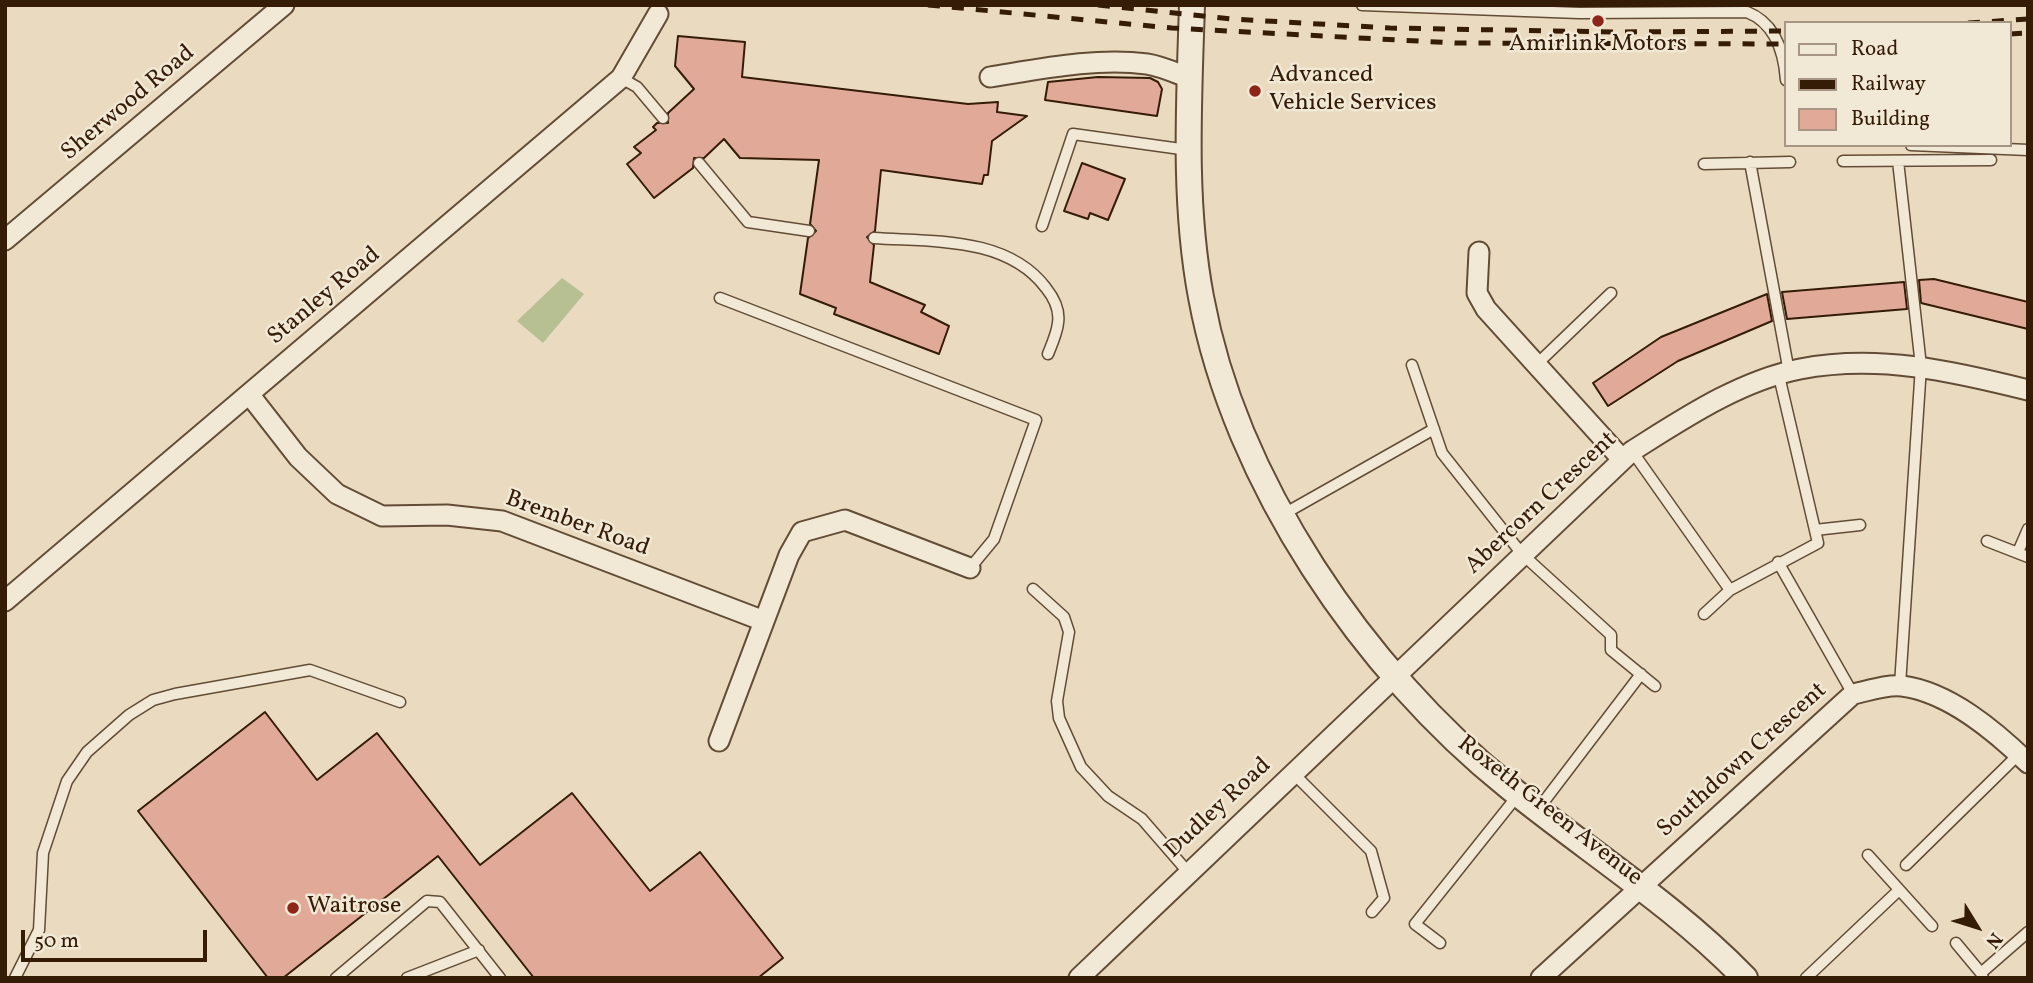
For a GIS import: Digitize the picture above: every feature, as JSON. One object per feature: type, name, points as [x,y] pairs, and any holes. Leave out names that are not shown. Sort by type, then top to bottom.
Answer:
[{"type":"street","name":"Roxeth Green Avenue","points":[[1192,5],[1189,78],[1190,202],[1201,297],[1227,391],[1282,515],[1319,579],[1422,710],[1529,802],[1642,885],[1713,944],[1745,978]]},
{"type":"street","name":"Sherwood Road","points":[[5,240],[277,7]]},
{"type":"street","name":"Stanley Road","points":[[5,601],[621,78],[658,14]]},
{"type":"street","points":[[990,77],[1042,69],[1149,64],[1189,78]]},
{"type":"street","points":[[1479,252],[1477,293],[1481,301],[1626,454]]},
{"type":"street","name":"Abercorn Crescent","points":[[1395,677],[1626,454],[1740,389],[1784,374],[1867,362],[1942,368],[2028,390]]},
{"type":"street","name":"Brember Road","points":[[248,394],[298,457],[337,494],[382,516],[447,515],[502,521],[764,621]]},
{"type":"street","points":[[719,741],[789,555],[802,532],[845,520],[970,568]]},
{"type":"street","name":"Dudley Road","points":[[1079,978],[1395,677]]},
{"type":"street","name":"Southdown Crescent","points":[[1541,978],[1853,694],[1900,685],[1932,694],[1961,709],[2023,759]]},
{"type":"lane","points":[[1362,5],[1579,13],[1747,12],[1768,24],[1784,55]]},
{"type":"lane","points":[[621,78],[637,87],[663,118]]},
{"type":"lane","points":[[1042,226],[1073,134],[1189,150]]},
{"type":"lane","points":[[1958,147],[2028,150]]},
{"type":"lane","points":[[1843,162],[1991,160]]},
{"type":"lane","points":[[1898,161],[1921,366],[1900,685]]},
{"type":"lane","points":[[1704,614],[1730,590],[1818,543],[1784,374],[1750,162]]},
{"type":"lane","points":[[1704,164],[1790,162]]},
{"type":"lane","points":[[699,163],[748,222],[809,232]]},
{"type":"lane","points":[[874,238],[971,245],[997,252],[1021,265],[1046,288],[1058,311],[1058,324],[1048,354]]},
{"type":"lane","points":[[1538,363],[1611,293]]},
{"type":"lane","points":[[720,298],[1036,420],[994,539],[970,568]]},
{"type":"lane","points":[[1412,365],[1442,453],[1522,554],[1611,635],[1611,650],[1656,686]]},
{"type":"lane","points":[[1282,515],[1434,429]]},
{"type":"lane","points":[[1626,454],[1730,590]]},
{"type":"lane","points":[[1815,530],[1860,524]]},
{"type":"lane","points":[[1987,541],[2023,555],[2028,529]]},
{"type":"lane","points":[[1778,562],[1853,694]]},
{"type":"lane","points":[[1033,589],[1064,617],[1069,632],[1057,701],[1059,718],[1081,767],[1108,796],[1142,819],[1188,872]]},
{"type":"lane","points":[[15,978],[39,930],[43,853],[67,781],[87,752],[129,715],[153,700],[175,694],[310,670],[400,702]]},
{"type":"lane","points":[[1440,943],[1415,925],[1529,802],[1641,674]]},
{"type":"lane","points":[[1906,864],[2023,759]]},
{"type":"lane","points":[[1293,774],[1371,851],[1384,898],[1371,912]]},
{"type":"lane","points":[[1868,855],[1931,926]]},
{"type":"lane","points":[[1806,978],[1899,890]]},
{"type":"lane","points":[[336,978],[427,901],[440,902],[500,978]]},
{"type":"lane","points":[[1956,943],[1982,976],[2028,932]]},
{"type":"lane","points":[[407,978],[479,950]]},
{"type":"green space","points":[[562,278],[584,294],[543,343],[517,321]]},
{"type":"building","points":[[678,36],[745,42],[742,77],[968,104],[998,102],[997,112],[1027,116],[992,141],[988,175],[984,175],[982,184],[881,170],[875,231],[867,237],[874,245],[870,282],[925,305],[921,312],[949,326],[939,354],[834,314],[836,308],[800,294],[808,238],[816,231],[810,224],[819,160],[740,158],[724,139],[704,158],[694,158],[693,168],[654,198],[627,164],[641,153],[634,147],[656,130],[653,127],[657,123],[668,123],[668,113],[694,89],[675,66]]},
{"type":"building","points":[[1098,77],[1150,78],[1158,82],[1162,89],[1157,116],[1045,100],[1048,82]]},
{"type":"building","points":[[1082,163],[1125,179],[1108,220],[1090,213],[1088,219],[1064,211]]},
{"type":"building","points":[[1934,279],[2028,302],[2028,329],[1921,303],[1919,280]]},
{"type":"building","points":[[1904,282],[1907,309],[1787,319],[1782,292]]},
{"type":"building","points":[[1767,294],[1772,321],[1678,361],[1608,406],[1593,383],[1661,337]]},
{"type":"building","points":[[265,712],[317,780],[377,733],[480,865],[572,793],[650,891],[700,852],[783,958],[758,978],[534,978],[438,856],[283,978],[268,978],[138,811]]},
{"type":"railway","points":[[928,5],[1172,28],[1455,43],[1784,44]]},
{"type":"railway","points":[[1098,5],[1231,19],[1390,28],[1613,32],[1784,31]]},
{"type":"railway","points":[[1998,21],[2028,19]]},
{"type":"railway","points":[[2012,34],[2028,33]]},
{"type":"place","name":"Amirlink Motors","points":[[1598,21]]},
{"type":"place","name":"Advanced Vehicle Services","points":[[1255,91]]},
{"type":"place","name":"Waitrose","points":[[293,908]]}]
